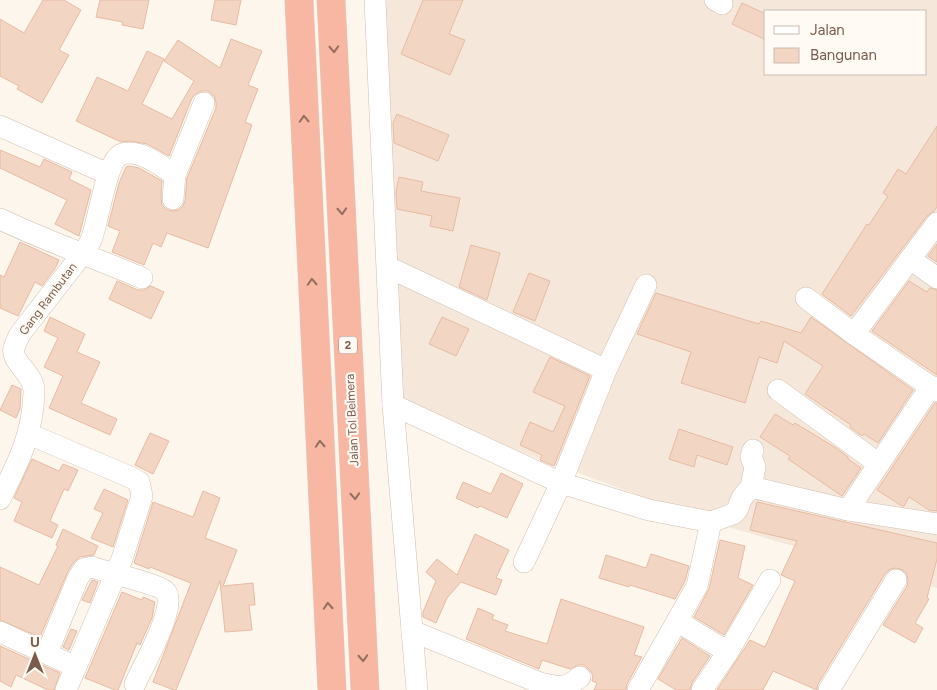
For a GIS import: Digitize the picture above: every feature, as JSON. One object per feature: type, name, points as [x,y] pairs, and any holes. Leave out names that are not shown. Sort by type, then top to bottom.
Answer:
[{"type":"highway","points":[[299,0],[332,690]]},
{"type":"highway","name":"Jalan Tol Belmera","points":[[331,0],[365,690]]},
{"type":"street","points":[[375,0],[393,406],[417,690]]},
{"type":"street","points":[[173,199],[175,175],[204,103]]},
{"type":"street","points":[[0,126],[108,174]]},
{"type":"street","name":"Gang Rambutan","points":[[0,499],[8,463],[29,434],[34,392],[27,372],[14,357],[14,349],[20,334],[83,253],[91,239],[108,174],[116,159],[122,154],[134,154],[148,158],[175,175]]},
{"type":"street","points":[[0,219],[32,234],[142,278]]},
{"type":"street","points":[[854,334],[937,223]]},
{"type":"street","points":[[910,259],[937,278]]},
{"type":"street","points":[[388,267],[606,370]]},
{"type":"street","points":[[524,562],[561,483],[606,370],[646,285]]},
{"type":"street","points":[[806,298],[854,334],[934,388],[848,510]]},
{"type":"street","points":[[778,390],[879,464]]},
{"type":"street","points":[[393,406],[561,483],[648,510],[711,522],[733,514],[751,487],[755,467],[751,457],[753,450]]},
{"type":"street","points":[[29,434],[130,477],[138,482],[142,496],[128,542],[66,690]]},
{"type":"street","points":[[751,487],[848,510],[937,524]]},
{"type":"street","points":[[638,690],[697,586],[711,522]]},
{"type":"street","points":[[47,653],[78,578],[84,569],[92,567],[154,586],[164,590],[169,596],[169,604],[164,620],[135,684]]},
{"type":"street","points":[[702,690],[728,652],[770,580]]},
{"type":"street","points":[[829,690],[896,580]]},
{"type":"street","points":[[677,621],[728,652]]},
{"type":"street","points":[[0,632],[76,666]]},
{"type":"street","points":[[412,632],[540,682],[559,687],[571,685],[580,677]]},
{"type":"shaded area","points":[[365,0],[937,0],[937,588],[711,522],[393,405]]},
{"type":"building","points":[[43,0],[64,0],[81,10],[59,50],[69,55],[42,103],[17,89],[19,86],[0,76],[0,19],[24,33]]},
{"type":"building","points":[[100,0],[149,0],[143,29],[122,25],[123,22],[96,17]]},
{"type":"building","points":[[215,0],[241,0],[236,25],[211,20]]},
{"type":"building","points":[[423,0],[463,0],[449,34],[465,40],[450,75],[401,54]]},
{"type":"building","points":[[742,3],[764,13],[764,39],[732,24]]},
{"type":"building","points":[[231,39],[262,51],[248,85],[258,89],[245,122],[252,125],[208,248],[167,233],[161,247],[153,243],[144,265],[112,252],[120,231],[108,226],[119,183],[126,167],[139,168],[162,181],[162,205],[171,211],[179,210],[185,201],[187,178],[216,108],[216,102],[214,96],[208,91],[202,91],[192,98],[169,156],[147,144],[131,141],[121,142],[76,121],[97,77],[128,91],[147,51],[164,59],[142,104],[172,119],[194,81],[164,61],[178,40],[220,68]]},
{"type":"building","points":[[397,114],[449,135],[438,161],[394,143],[393,123]]},
{"type":"building","points":[[937,126],[937,207],[927,216],[851,316],[822,294],[867,224],[869,225],[888,196],[883,193],[898,169],[906,174]]},
{"type":"building","points":[[0,150],[40,167],[44,159],[72,172],[69,179],[91,190],[79,236],[55,224],[67,200],[0,168]]},
{"type":"building","points":[[399,177],[423,182],[421,191],[460,198],[453,231],[430,226],[432,216],[397,209],[396,192]]},
{"type":"building","points":[[20,242],[59,260],[42,286],[35,282],[18,316],[0,308],[0,275],[4,277]]},
{"type":"building","points":[[937,244],[937,262],[928,256]]},
{"type":"building","points":[[471,245],[500,253],[487,300],[459,287]]},
{"type":"building","points":[[529,273],[550,281],[535,321],[513,312]]},
{"type":"building","points":[[117,281],[138,290],[144,290],[151,286],[164,292],[151,319],[109,299]]},
{"type":"building","points":[[909,281],[927,292],[930,288],[937,290],[937,375],[872,331]]},
{"type":"building","points":[[656,293],[759,324],[761,321],[801,333],[811,317],[913,390],[878,443],[864,434],[862,436],[850,427],[851,425],[805,394],[823,366],[784,341],[777,363],[759,357],[745,403],[681,383],[691,352],[637,334]]},
{"type":"building","points":[[50,317],[85,334],[77,352],[100,362],[81,403],[117,419],[110,435],[49,408],[63,376],[44,367],[58,338],[44,331]]},
{"type":"building","points":[[442,317],[469,329],[456,356],[429,344]]},
{"type":"building","points":[[550,357],[590,376],[554,466],[540,460],[542,455],[520,445],[530,422],[553,432],[565,406],[533,392]]},
{"type":"building","points":[[12,385],[21,389],[20,409],[16,418],[0,410]]},
{"type":"building","points":[[935,403],[937,403],[937,511],[929,510],[909,497],[904,506],[902,506],[877,490]]},
{"type":"building","points":[[775,414],[793,425],[795,423],[836,448],[861,468],[842,496],[788,459],[790,456],[760,437]]},
{"type":"building","points":[[679,429],[733,447],[727,465],[697,455],[694,467],[669,459]]},
{"type":"building","points":[[150,433],[169,441],[153,474],[135,465]]},
{"type":"building","points":[[32,459],[59,471],[63,464],[78,470],[68,491],[64,489],[50,521],[58,525],[52,538],[14,521],[22,502],[14,498]]},
{"type":"building","points":[[501,473],[523,484],[507,518],[456,498],[463,482],[491,494]]},
{"type":"building","points":[[104,489],[128,500],[113,547],[91,538],[103,513],[94,509]]},
{"type":"building","points":[[203,491],[220,498],[205,538],[237,550],[223,586],[253,583],[255,605],[249,605],[252,630],[225,632],[220,581],[176,690],[174,690],[153,682],[191,583],[150,567],[149,569],[134,563],[153,502],[193,517]]},
{"type":"building","points":[[757,502],[937,543],[937,559],[927,598],[929,599],[915,623],[923,628],[915,643],[883,625],[907,586],[908,581],[907,574],[903,570],[890,569],[885,574],[818,684],[817,690],[773,671],[763,690],[717,690],[750,640],[765,647],[795,581],[781,575],[797,541],[750,530]]},
{"type":"building","points":[[63,529],[98,546],[94,555],[80,557],[68,571],[40,637],[0,620],[0,567],[39,585],[58,546],[56,545]]},
{"type":"building","points":[[475,534],[509,550],[496,578],[502,580],[496,595],[461,582],[447,598],[436,623],[423,617],[423,612],[436,581],[426,572],[437,559],[457,575]]},
{"type":"building","points":[[720,540],[745,546],[738,578],[753,585],[724,635],[694,617],[709,589]]},
{"type":"building","points":[[651,554],[689,566],[685,581],[675,599],[630,585],[629,587],[599,578],[606,555],[646,568]]},
{"type":"building","points":[[92,580],[98,582],[90,603],[82,600]]},
{"type":"building","points":[[122,592],[142,600],[143,597],[155,602],[152,618],[140,645],[137,643],[118,690],[115,690],[85,678]]},
{"type":"building","points":[[561,599],[644,627],[634,655],[642,657],[627,684],[626,690],[594,690],[597,683],[592,681],[593,676],[590,670],[584,665],[578,665],[570,669],[542,660],[539,669],[466,639],[478,608],[494,615],[492,619],[508,625],[505,631],[547,644]]},
{"type":"building","points":[[71,629],[77,631],[69,650],[63,647]]},
{"type":"building","points":[[682,638],[710,656],[692,683],[690,690],[676,690],[658,679]]},
{"type":"building","points":[[0,646],[60,673],[54,690],[48,690],[16,675],[11,687],[0,681]]}]
